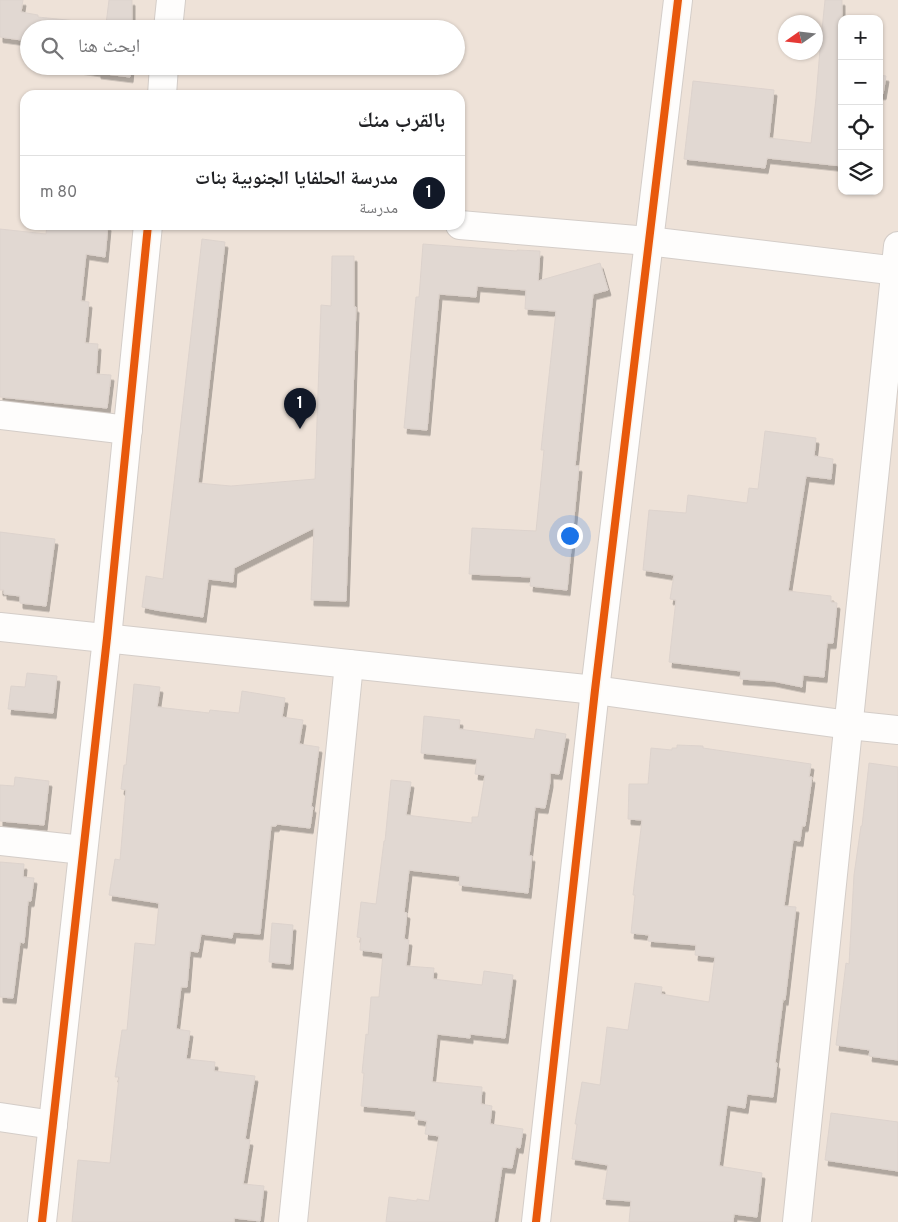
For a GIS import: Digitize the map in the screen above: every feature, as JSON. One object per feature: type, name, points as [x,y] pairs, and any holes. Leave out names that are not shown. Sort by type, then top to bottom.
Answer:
[{"type":"street","points":[[169,20],[171,0]]},
{"type":"street","points":[[536,1222],[595,690],[678,0]]},
{"type":"street","points":[[162,90],[163,75]]},
{"type":"street","points":[[465,225],[897,263],[797,1222]]},
{"type":"street","points":[[42,1222],[107,638],[148,230]]},
{"type":"street","points":[[0,415],[128,430]]},
{"type":"street","points":[[0,627],[595,690],[898,730]]},
{"type":"street","points":[[293,1222],[349,664]]},
{"type":"street","points":[[0,841],[83,850]]},
{"type":"street","points":[[0,1118],[52,1125]]},
{"type":"shaded area","points":[[0,0],[898,0],[898,1222],[0,1222]]},
{"type":"building","points":[[0,0],[23,0],[21,12],[38,15],[38,17],[67,20],[20,20],[20,40],[0,37]]},
{"type":"building","points":[[109,0],[132,0],[132,20],[106,20]]},
{"type":"building","points":[[825,0],[842,0],[842,15],[838,15],[838,166],[767,158],[765,168],[684,159],[693,81],[774,90],[769,138],[811,143],[819,60],[823,60]]},
{"type":"building","points":[[114,75],[130,75],[130,77]]},
{"type":"building","points":[[883,76],[886,76],[883,94]]},
{"type":"building","points":[[0,229],[46,234],[46,230],[108,230],[105,257],[86,254],[81,301],[89,302],[85,343],[98,344],[96,374],[111,375],[107,408],[0,397]]},
{"type":"building","points":[[202,239],[225,242],[198,483],[231,486],[315,479],[321,305],[331,306],[332,256],[354,256],[354,307],[356,307],[346,601],[311,600],[314,528],[234,568],[233,582],[208,579],[203,617],[142,607],[146,576],[163,579]]},
{"type":"building","points":[[423,244],[540,251],[538,281],[600,263],[608,290],[593,294],[575,466],[579,466],[567,590],[530,586],[531,577],[469,574],[472,528],[536,531],[544,450],[541,450],[556,311],[525,309],[526,290],[477,286],[476,297],[439,294],[427,430],[404,428],[416,297],[419,297]]},
{"type":"building","points":[[765,431],[816,438],[814,456],[833,459],[831,479],[806,476],[788,591],[831,596],[831,602],[837,603],[833,643],[827,643],[824,677],[803,675],[802,687],[773,681],[740,679],[741,671],[669,662],[676,600],[670,599],[674,575],[643,570],[649,510],[686,513],[688,495],[747,503],[749,488],[758,489]]},
{"type":"building","points":[[0,532],[55,539],[46,606],[20,603],[20,596],[4,594],[4,590],[0,590]]},
{"type":"building","points":[[27,673],[57,676],[53,713],[8,709],[11,686],[25,687]]},
{"type":"building","points":[[134,684],[160,687],[157,707],[209,713],[210,710],[239,713],[242,691],[285,698],[282,717],[303,720],[299,744],[319,747],[310,828],[277,824],[276,826],[271,826],[260,934],[233,932],[232,938],[201,934],[198,952],[190,951],[187,987],[181,987],[176,1029],[190,1031],[186,1059],[215,1062],[214,1071],[255,1076],[245,1139],[250,1140],[243,1184],[264,1186],[260,1221],[234,1218],[234,1222],[72,1222],[78,1160],[110,1163],[119,1077],[115,1077],[122,1030],[127,1030],[135,943],[155,945],[159,903],[109,895],[115,859],[120,860],[126,790],[121,789],[124,765],[126,765]]},
{"type":"building","points":[[424,716],[460,720],[459,729],[534,739],[536,729],[566,734],[559,774],[550,773],[545,808],[535,807],[529,856],[532,856],[528,893],[459,885],[460,876],[409,870],[404,912],[407,913],[404,939],[409,940],[406,966],[434,968],[433,979],[482,985],[484,971],[513,975],[505,1038],[470,1034],[470,1038],[437,1034],[432,1082],[482,1087],[481,1104],[492,1106],[490,1124],[523,1129],[520,1148],[516,1147],[512,1168],[502,1167],[494,1222],[386,1222],[389,1197],[429,1201],[439,1136],[425,1134],[427,1121],[415,1119],[416,1111],[361,1106],[364,1073],[362,1073],[371,997],[379,997],[383,953],[360,950],[361,938],[357,937],[361,902],[376,904],[391,780],[411,782],[406,815],[472,823],[472,817],[478,817],[485,775],[475,774],[477,759],[421,753]]},
{"type":"building","points":[[677,745],[703,746],[703,748],[811,764],[809,777],[812,777],[805,826],[802,826],[800,841],[793,840],[784,906],[796,907],[785,1000],[783,999],[775,1063],[777,1063],[773,1097],[747,1094],[745,1108],[727,1105],[719,1166],[762,1173],[757,1217],[734,1214],[733,1222],[629,1222],[631,1201],[603,1199],[608,1165],[572,1159],[577,1124],[575,1124],[582,1082],[600,1085],[607,1027],[628,1030],[635,983],[662,987],[661,994],[709,1002],[715,957],[695,955],[696,945],[648,941],[649,935],[631,933],[635,895],[633,895],[642,820],[628,819],[629,784],[648,784],[651,748],[672,750],[672,748],[677,748]]},
{"type":"building","points":[[869,763],[898,767],[898,1060],[869,1056],[870,1050],[836,1045],[846,963],[849,964],[854,875]]},
{"type":"building","points":[[15,777],[49,781],[44,825],[0,821],[0,785],[14,786]]},
{"type":"building","points":[[0,862],[24,864],[23,877],[34,878],[31,901],[28,901],[24,943],[20,942],[13,998],[0,997]]},
{"type":"building","points":[[272,923],[293,925],[290,964],[269,962]]},
{"type":"building","points":[[831,1113],[898,1122],[898,1171],[825,1160]]},
{"type":"cycle path","points":[[536,1222],[595,690],[678,0]]},
{"type":"cycle path","points":[[42,1222],[107,638],[148,230]]},
{"type":"place","name":"مدرسة الحلفايا الجنوبية بنات","points":[[300,429]]}]
